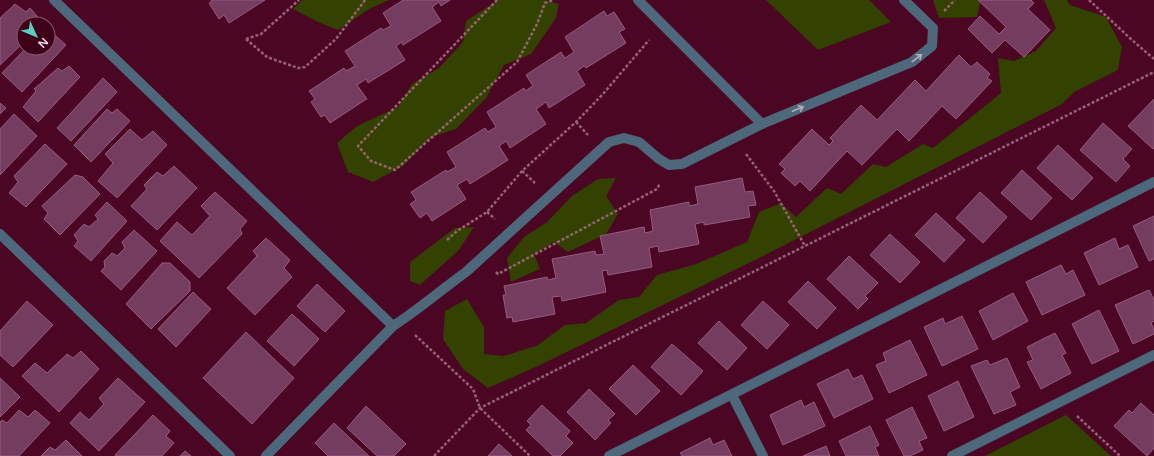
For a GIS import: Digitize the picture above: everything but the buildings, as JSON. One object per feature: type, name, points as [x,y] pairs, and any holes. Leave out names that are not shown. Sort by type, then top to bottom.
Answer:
[{"type":"street","points":[[54,0],[393,326]]},
{"type":"street","points":[[638,0],[762,124]]},
{"type":"street","points":[[266,456],[393,326],[410,315],[466,272],[609,142],[624,138],[638,142],[659,159],[670,164],[682,164],[762,124],[912,62],[932,46],[933,28],[904,0]]},
{"type":"street","points":[[609,456],[1154,182]]},
{"type":"street","points":[[0,234],[230,456]]},
{"type":"street","points":[[952,456],[1154,355]]},
{"type":"street","points":[[732,395],[764,456]]},
{"type":"path","points":[[299,0],[261,34],[246,39],[267,56],[298,68],[305,67],[336,39],[365,0]]},
{"type":"path","points":[[497,0],[358,146],[370,161],[395,170],[517,62],[537,24],[545,3],[554,0]]},
{"type":"path","points":[[1089,0],[1154,59]]},
{"type":"path","points":[[447,240],[457,231],[487,212],[522,171],[576,122],[603,94],[663,24]]},
{"type":"path","points":[[434,456],[480,408],[1154,72]]},
{"type":"path","points":[[734,138],[774,191],[805,246]]},
{"type":"path","points":[[495,270],[498,274],[657,189],[670,164]]},
{"type":"path","points":[[393,326],[412,332],[473,389],[480,408],[530,456]]},
{"type":"path","points":[[1062,401],[1120,456]]},
{"type":"green space","points":[[302,0],[389,0],[369,9],[338,30],[293,9]]},
{"type":"green space","points":[[498,0],[546,0],[559,4],[556,18],[531,54],[504,65],[486,98],[456,129],[431,137],[403,166],[373,182],[348,172],[337,143],[357,126],[398,107],[412,84],[439,68],[463,42],[466,21]]},
{"type":"green space","points":[[766,0],[869,0],[891,22],[818,50]]},
{"type":"green space","points":[[933,0],[981,0],[977,17],[939,18]]},
{"type":"green space","points":[[1044,0],[1067,0],[1070,5],[1106,17],[1122,47],[1118,70],[1074,92],[1062,104],[759,258],[538,366],[488,388],[463,369],[443,339],[445,311],[467,299],[484,327],[484,354],[504,356],[538,345],[565,325],[586,323],[619,300],[639,297],[657,275],[696,264],[747,242],[759,212],[781,203],[796,217],[827,188],[841,194],[873,164],[886,167],[923,144],[933,148],[1001,93],[998,58],[1014,61],[1036,51],[1056,28]]},
{"type":"green space","points":[[616,178],[606,196],[618,214],[606,234],[568,252],[554,242],[534,254],[540,269],[511,282],[507,258],[524,237],[547,222],[572,196],[598,179]]},
{"type":"green space","points":[[474,227],[458,251],[420,285],[410,281],[410,262],[455,228]]},
{"type":"green space","points":[[1066,415],[1111,456],[985,456]]}]
